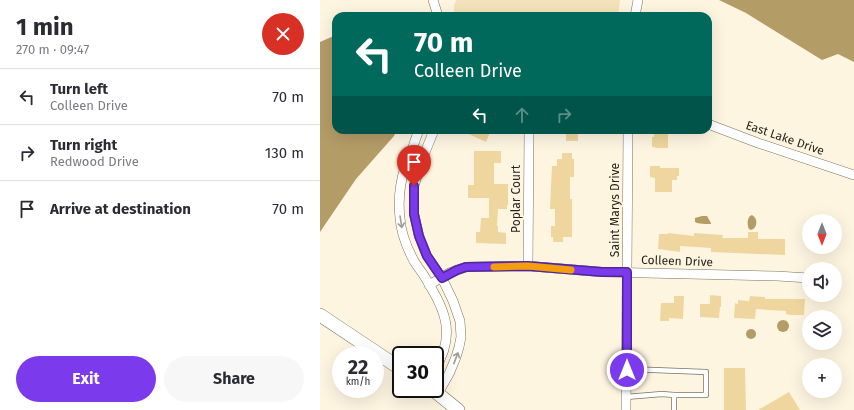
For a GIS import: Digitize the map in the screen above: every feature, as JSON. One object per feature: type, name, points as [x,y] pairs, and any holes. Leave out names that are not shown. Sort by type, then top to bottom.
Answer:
[{"type":"main road","points":[[320,315],[392,363]]},
{"type":"main road","points":[[443,398],[458,410]]},
{"type":"street","points":[[432,0],[436,12]]},
{"type":"street","points":[[635,12],[638,0]]},
{"type":"street","name":"East Lake Drive","points":[[712,126],[758,143],[854,175]]},
{"type":"street","points":[[417,134],[405,166],[400,200],[400,219],[404,236],[412,257],[440,302],[445,316],[447,340],[444,352]]},
{"type":"street","points":[[432,134],[414,186],[414,214],[419,236],[427,256],[442,278],[453,301],[460,321],[459,347],[449,374],[444,380]]},
{"type":"street","name":"Poplar Court","points":[[528,266],[529,134]]},
{"type":"street","name":"Saint Marys Drive","points":[[626,410],[628,134]]},
{"type":"street","name":"Colleen Drive","points":[[429,285],[453,271],[466,267],[528,266],[602,272],[802,278]]},
{"type":"lane","points":[[626,396],[662,394],[706,395],[706,372],[627,370]]},
{"type":"lane","points":[[674,395],[674,410]]},
{"type":"shaded area","points":[[456,0],[620,0],[618,12],[454,12]]},
{"type":"shaded area","points":[[719,0],[854,0],[854,62],[838,54],[822,60],[746,13]]},
{"type":"shaded area","points":[[332,37],[332,134],[395,134],[356,179],[320,232],[320,42]]},
{"type":"shaded area","points":[[752,215],[755,218],[756,225],[751,230],[749,229],[748,222],[749,217]]},
{"type":"shaded area","points":[[707,216],[711,224],[700,224],[695,222],[695,218]]},
{"type":"shaded area","points":[[783,320],[787,322],[789,326],[787,330],[783,332],[779,330],[777,326],[779,322]]},
{"type":"shaded area","points":[[749,329],[753,329],[755,330],[755,338],[749,339],[746,336],[746,332]]},
{"type":"building","points":[[469,134],[489,134],[486,142]]},
{"type":"building","points":[[566,134],[578,134],[578,141],[566,141]]},
{"type":"building","points":[[654,134],[668,134],[668,148],[652,147],[652,137],[654,137]]},
{"type":"building","points":[[474,151],[501,151],[501,163],[494,163],[494,184],[508,184],[507,209],[498,209],[497,226],[498,232],[506,233],[506,244],[476,243],[476,232],[480,232],[481,218],[489,218],[489,198],[468,198],[468,185],[474,185]]},
{"type":"building","points":[[562,153],[572,153],[572,159],[574,159],[574,177],[570,177],[570,199],[572,199],[572,237],[563,237],[563,242],[553,242],[553,237],[551,237],[551,226],[555,226],[555,209],[550,209],[552,166],[557,166],[557,159],[562,159]]},
{"type":"building","points":[[650,166],[660,166],[660,168],[679,168],[679,176],[677,176],[677,180],[672,180],[672,192],[655,192],[655,178],[650,177]]},
{"type":"building","points":[[748,232],[758,232],[758,239],[785,239],[785,255],[711,252],[711,248],[680,246],[680,252],[658,249],[659,234],[668,233],[694,236],[694,233],[723,235],[722,238],[748,238]]},
{"type":"building","points":[[710,295],[721,296],[719,318],[700,317],[700,304],[710,304]]},
{"type":"building","points":[[674,296],[684,296],[683,319],[669,318],[669,321],[660,321],[661,303],[674,303]]},
{"type":"building","points":[[750,296],[765,297],[765,299],[802,299],[802,302],[805,302],[804,310],[802,310],[802,315],[791,315],[786,314],[786,311],[756,309],[755,319],[734,318],[735,303],[738,304],[738,300],[749,301]]},
{"type":"building","points":[[724,368],[745,368],[746,410],[724,410]]},
{"type":"building","points":[[789,392],[800,410],[758,410]]},
{"type":"slow traffic","points":[[494,267],[528,266],[571,270]]},
{"type":"route","points":[[414,186],[414,214],[419,236],[427,256],[442,278],[449,273],[466,267],[528,266],[602,272],[627,272],[627,370]]}]
